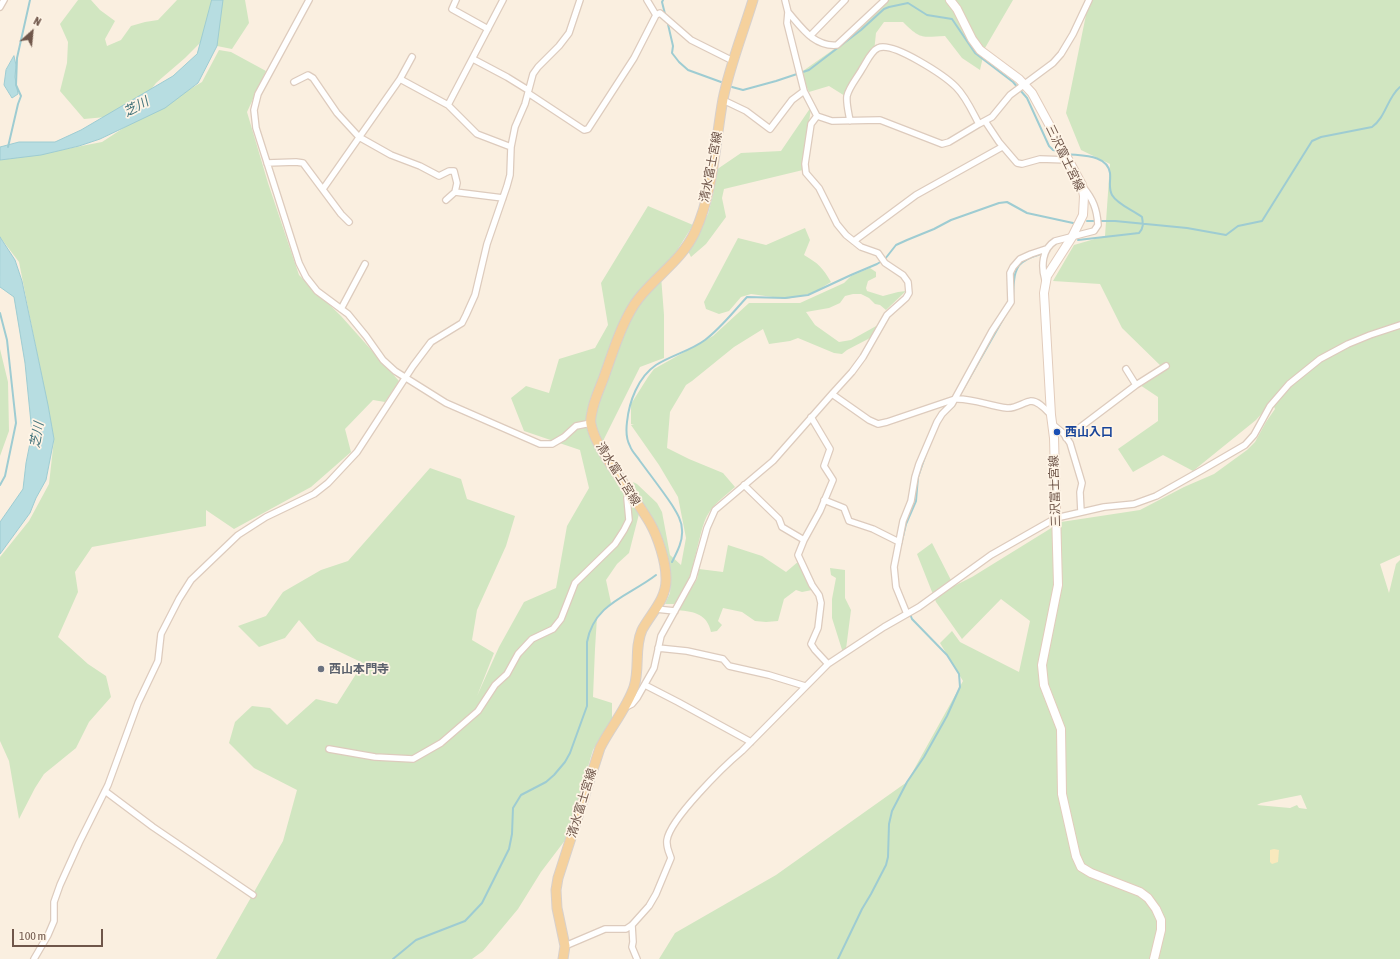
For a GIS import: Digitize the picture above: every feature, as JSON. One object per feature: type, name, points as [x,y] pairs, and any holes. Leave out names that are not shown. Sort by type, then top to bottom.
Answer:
[{"type":"main road","name":"清水富士宮線","points":[[563,959],[565,946],[557,908],[556,890],[558,878],[600,748],[606,735],[629,698],[636,679],[638,641],[643,629],[660,602],[665,589],[666,579],[664,563],[654,532],[598,444],[591,423],[593,408],[615,347],[632,309],[641,295],[677,260],[694,234],[700,220],[715,158],[723,100],[732,61],[753,0]]},
{"type":"main road","name":"三沢富士宮線","points":[[950,0],[957,9],[972,39],[980,50],[1032,93],[1082,185],[1084,196],[1083,215],[1072,237],[1047,276],[1044,293],[1051,415],[1054,438],[1058,585],[1042,665],[1044,684],[1061,729],[1062,794],[1076,856],[1081,867],[1092,873],[1140,892],[1148,898],[1156,909],[1161,920],[1161,930],[1154,959]]},
{"type":"street","points":[[0,7],[4,0]]},
{"type":"street","points":[[309,0],[258,94],[254,110],[260,142],[299,263],[306,277],[317,291],[341,308],[366,336],[383,360],[395,371],[446,403],[540,444],[552,444],[564,437],[576,426],[591,423]]},
{"type":"street","points":[[456,0],[452,9],[488,29]]},
{"type":"street","points":[[448,105],[503,0]]},
{"type":"street","points":[[34,959],[48,935],[54,921],[54,902],[60,885],[105,791],[138,703],[158,661],[161,634],[179,599],[191,580],[238,534],[266,517],[314,494],[328,483],[357,452],[406,378],[432,342],[462,323],[475,295],[487,244],[510,175],[511,147],[515,127],[525,104],[533,74],[569,33],[580,0]]},
{"type":"street","points":[[647,0],[656,15]]},
{"type":"street","points":[[785,0],[788,12],[787,23],[804,91],[817,116],[832,122],[880,120],[942,144],[949,142],[992,117],[1007,98],[1053,63],[1061,54],[1073,34],[1089,0]]},
{"type":"street","points":[[810,36],[845,0]]},
{"type":"street","points":[[788,12],[818,43],[829,46],[837,45],[885,0]]},
{"type":"street","points":[[656,15],[660,13],[691,40],[732,61]]},
{"type":"street","points":[[473,59],[507,76],[584,130],[588,129],[634,58],[656,15]]},
{"type":"street","points":[[850,121],[847,97],[850,88],[871,54],[878,48],[884,46],[910,55],[949,81],[964,97],[979,124]]},
{"type":"street","points":[[323,189],[400,79],[412,58]]},
{"type":"street","points":[[294,82],[308,75],[314,78],[337,113],[359,137],[392,155],[420,166],[439,176],[449,171],[454,171],[457,183],[455,192],[446,200]]},
{"type":"street","points":[[400,79],[448,105],[477,134],[511,147]]},
{"type":"street","points":[[723,100],[746,111],[770,129],[792,100],[804,91]]},
{"type":"street","points":[[622,709],[632,704],[654,668],[661,636],[693,578],[707,528],[715,510],[773,461],[852,372],[863,357],[887,315],[906,298],[909,293],[908,282],[903,274],[884,263],[878,253],[861,247],[846,235],[837,224],[819,188],[806,172],[805,164],[812,124],[817,116]]},
{"type":"street","points":[[985,121],[1002,147],[1017,163],[1022,164],[1040,159],[1066,156]]},
{"type":"street","points":[[854,241],[916,196],[1002,147]]},
{"type":"street","points":[[268,163],[303,163],[349,222]]},
{"type":"street","points":[[1046,282],[1043,273],[1043,263],[1046,250],[1050,244],[1055,241],[1094,231],[1098,224],[1095,203],[1082,185]]},
{"type":"street","points":[[455,192],[503,198]]},
{"type":"street","points":[[907,614],[898,593],[894,578],[895,563],[903,521],[911,501],[919,464],[937,422],[942,414],[952,404],[992,331],[1011,302],[1010,273],[1013,267],[1020,259],[1046,250]]},
{"type":"street","points":[[341,308],[365,264]]},
{"type":"street","points":[[565,946],[605,929],[626,929],[632,925],[649,906],[656,894],[671,858],[667,846],[669,832],[679,816],[728,763],[751,742],[828,664],[884,626],[913,611],[991,555],[1056,518],[1104,506],[1134,504],[1156,496],[1222,459],[1244,445],[1254,435],[1270,406],[1289,384],[1320,359],[1356,341],[1400,325]]},
{"type":"street","points":[[1066,438],[1136,385],[1166,366]]},
{"type":"street","points":[[1126,369],[1136,385]]},
{"type":"street","points":[[832,394],[869,420],[878,424],[955,399],[964,398],[1008,408],[1022,405],[1031,401],[1038,404],[1051,415]]},
{"type":"street","points":[[811,417],[830,449],[824,466],[833,480],[804,540],[798,556],[819,595],[821,603],[818,628],[811,644],[828,664]]},
{"type":"street","points":[[1052,424],[1063,433],[1070,443],[1082,483],[1080,492],[1081,512]]},
{"type":"street","points":[[744,485],[779,519],[782,527],[804,540]]},
{"type":"street","points":[[329,749],[381,757],[413,759],[440,743],[478,711],[495,685],[507,674],[518,654],[532,639],[553,629],[561,619],[575,583],[615,544],[629,520],[627,498],[629,492]]},
{"type":"street","points":[[824,500],[844,508],[849,521],[899,542]]},
{"type":"street","points":[[656,608],[675,611]]},
{"type":"street","points":[[658,648],[687,651],[723,659],[729,666],[769,674],[805,686]]},
{"type":"street","points":[[645,685],[751,742]]},
{"type":"street","points":[[105,791],[152,827],[253,895]]},
{"type":"street","points":[[632,925],[632,947],[637,959]]},
{"type":"green space","points":[[78,0],[91,0],[100,10],[115,21],[105,39],[107,46],[121,40],[131,26],[158,20],[177,0],[215,0],[203,40],[156,83],[150,91],[106,117],[84,119],[60,91],[67,63],[68,42],[60,24]]},
{"type":"green space","points":[[216,0],[245,0],[249,23],[232,49],[217,46]]},
{"type":"green space","points":[[1013,0],[985,48],[980,70],[962,58],[945,36],[926,37],[918,35],[903,22],[884,22],[876,33],[874,52],[845,96],[829,86],[809,92],[800,73],[837,47],[883,1]]},
{"type":"green space","points":[[1089,0],[1400,0],[1400,555],[1380,564],[1389,593],[1396,564],[1400,560],[1400,959],[659,959],[675,933],[776,875],[907,782],[963,681],[940,643],[952,631],[960,642],[1019,672],[1030,621],[1001,599],[962,639],[936,602],[917,554],[932,543],[954,586],[972,577],[1061,522],[1140,510],[1184,487],[1214,474],[1247,450],[1255,442],[1275,409],[1272,402],[1256,420],[1193,471],[1163,455],[1133,472],[1118,449],[1158,421],[1158,397],[1140,385],[1165,370],[1122,328],[1100,284],[1053,281],[1074,245],[1105,236],[1110,164],[1081,150],[1066,113]],"holes":[[[1301,795],[1307,809],[1299,808],[1297,805],[1290,808],[1257,805]]]},
{"type":"green space","points":[[219,50],[231,52],[266,71],[247,112],[268,183],[299,275],[341,316],[399,381],[385,402],[373,400],[345,429],[351,452],[311,487],[234,529],[206,510],[206,526],[92,547],[75,572],[78,592],[58,637],[88,664],[106,676],[111,697],[89,722],[76,748],[44,774],[19,819],[9,761],[0,741],[0,557],[29,521],[49,484],[54,439],[19,262],[0,237],[0,160],[102,142],[202,82]]},
{"type":"green space","points":[[811,107],[803,170],[724,189],[722,198],[726,217],[706,244],[691,257],[688,251],[708,214],[713,195],[716,170],[741,153],[781,151]]},
{"type":"green space","points":[[648,206],[693,225],[661,276],[664,315],[664,358],[640,367],[604,439],[617,484],[639,514],[629,553],[617,564],[606,580],[611,603],[597,617],[593,697],[612,703],[612,719],[593,750],[566,839],[541,872],[518,909],[483,951],[472,959],[216,959],[283,841],[297,790],[254,768],[229,743],[235,722],[252,706],[270,708],[287,725],[316,699],[337,704],[363,663],[317,641],[299,620],[285,638],[259,647],[238,626],[266,616],[283,592],[321,570],[348,561],[430,468],[461,479],[467,499],[515,516],[506,546],[477,610],[472,640],[494,653],[477,696],[499,647],[524,602],[556,588],[567,526],[589,488],[580,450],[524,431],[511,398],[526,386],[549,393],[559,359],[595,348],[608,325],[601,283]]},
{"type":"green space","points":[[805,228],[810,240],[804,255],[820,266],[831,282],[813,293],[787,299],[751,294],[741,297],[729,311],[719,314],[706,309],[704,302],[738,238],[766,245]]},
{"type":"green space","points":[[870,268],[876,272],[876,277],[868,281],[866,288],[867,291],[883,296],[906,291],[886,310],[861,294],[853,294],[845,296],[840,303],[829,308],[806,312],[815,325],[839,342],[851,340],[878,325],[870,338],[842,354],[834,353],[798,338],[790,341],[769,344],[763,329],[734,347],[686,385],[670,412],[667,448],[723,473],[735,487],[716,504],[707,516],[700,535],[690,578],[680,599],[674,604],[665,604],[670,593],[671,577],[667,555],[652,517],[641,502],[633,482],[657,503],[662,512],[670,555],[681,565],[686,538],[678,497],[659,465],[631,425],[634,425],[631,424],[631,404],[654,369],[713,336],[749,303],[800,303],[844,283],[851,276]]},
{"type":"green space","points":[[0,349],[8,382],[9,431],[0,456]]},
{"type":"green space","points":[[728,545],[762,556],[786,572],[799,561],[812,590],[802,592],[796,590],[784,599],[778,621],[755,621],[742,612],[723,608],[718,621],[722,625],[717,631],[711,632],[707,621],[699,615],[678,610],[697,579],[699,569],[723,572]]},
{"type":"green space","points":[[830,568],[845,570],[845,598],[851,610],[846,649],[843,653],[832,618],[832,599],[836,578],[831,575]]},
{"type":"sand","points":[[1270,850],[1279,850],[1278,862],[1272,864],[1270,862]]},
{"type":"water","name":"芝川","points":[[212,0],[223,0],[217,46],[198,83],[165,108],[100,139],[79,146],[41,155],[0,160],[0,147],[19,142],[55,142],[81,130],[173,76],[197,54]]},
{"type":"water","points":[[14,56],[16,65],[15,77],[18,94],[12,98],[4,85],[6,70]]},
{"type":"water","name":"芝川","points":[[0,237],[15,260],[22,281],[54,439],[46,480],[30,513],[0,554],[0,522],[23,489],[32,433],[25,363],[14,297],[0,287]]},
{"type":"waterway","points":[[8,147],[21,96],[16,85],[17,58],[30,0]]},
{"type":"waterway","points":[[663,0],[662,2],[665,14]]},
{"type":"waterway","points":[[732,87],[743,90],[809,70],[861,30],[884,9],[908,3],[927,15],[952,19],[975,53],[1013,82],[1027,98],[1049,146],[1053,150],[1061,152]]},
{"type":"waterway","points":[[667,20],[673,46],[672,53],[679,62],[688,70],[721,82]]},
{"type":"waterway","points":[[1087,221],[1115,221],[1187,228],[1226,235],[1238,226],[1262,221],[1312,141],[1321,137],[1372,127],[1377,123],[1392,96],[1400,87]]},
{"type":"waterway","points":[[1067,154],[1093,157],[1104,162],[1110,173],[1110,187],[1112,195],[1122,205],[1142,217],[1143,221],[1141,231],[1139,233],[1078,240]]},
{"type":"waterway","points":[[672,562],[682,538],[682,527],[680,520],[668,499],[632,450],[627,434],[628,414],[632,398],[639,383],[650,370],[656,365],[705,340],[722,325],[747,297],[785,298],[808,295],[877,264],[885,259],[896,245],[951,220],[999,203],[1007,202],[1027,213],[1073,223]]},
{"type":"waterway","points":[[1013,297],[1014,282],[1018,267],[1021,263],[1040,254]]},
{"type":"waterway","points":[[0,313],[7,340],[16,423],[5,476],[0,485]]},
{"type":"waterway","points":[[961,393],[1006,314]]},
{"type":"waterway","points":[[944,415],[954,406]]},
{"type":"waterway","points":[[901,545],[906,524],[916,501],[918,477],[927,451]]},
{"type":"waterway","points":[[393,959],[416,940],[465,921],[482,903],[509,849],[512,834],[513,808],[521,795],[546,782],[554,775],[565,762],[570,753],[587,706],[587,642],[591,629],[597,618],[605,609],[656,575]]},
{"type":"waterway","points":[[838,959],[862,909],[886,865],[888,857],[889,824],[892,811],[907,782],[924,757],[947,716],[960,687],[959,674],[947,655],[912,619],[910,614]]},
{"type":"place","name":"西山入口","points":[[1057,432]]},
{"type":"place","name":"西山本門寺","points":[[321,669]]}]
